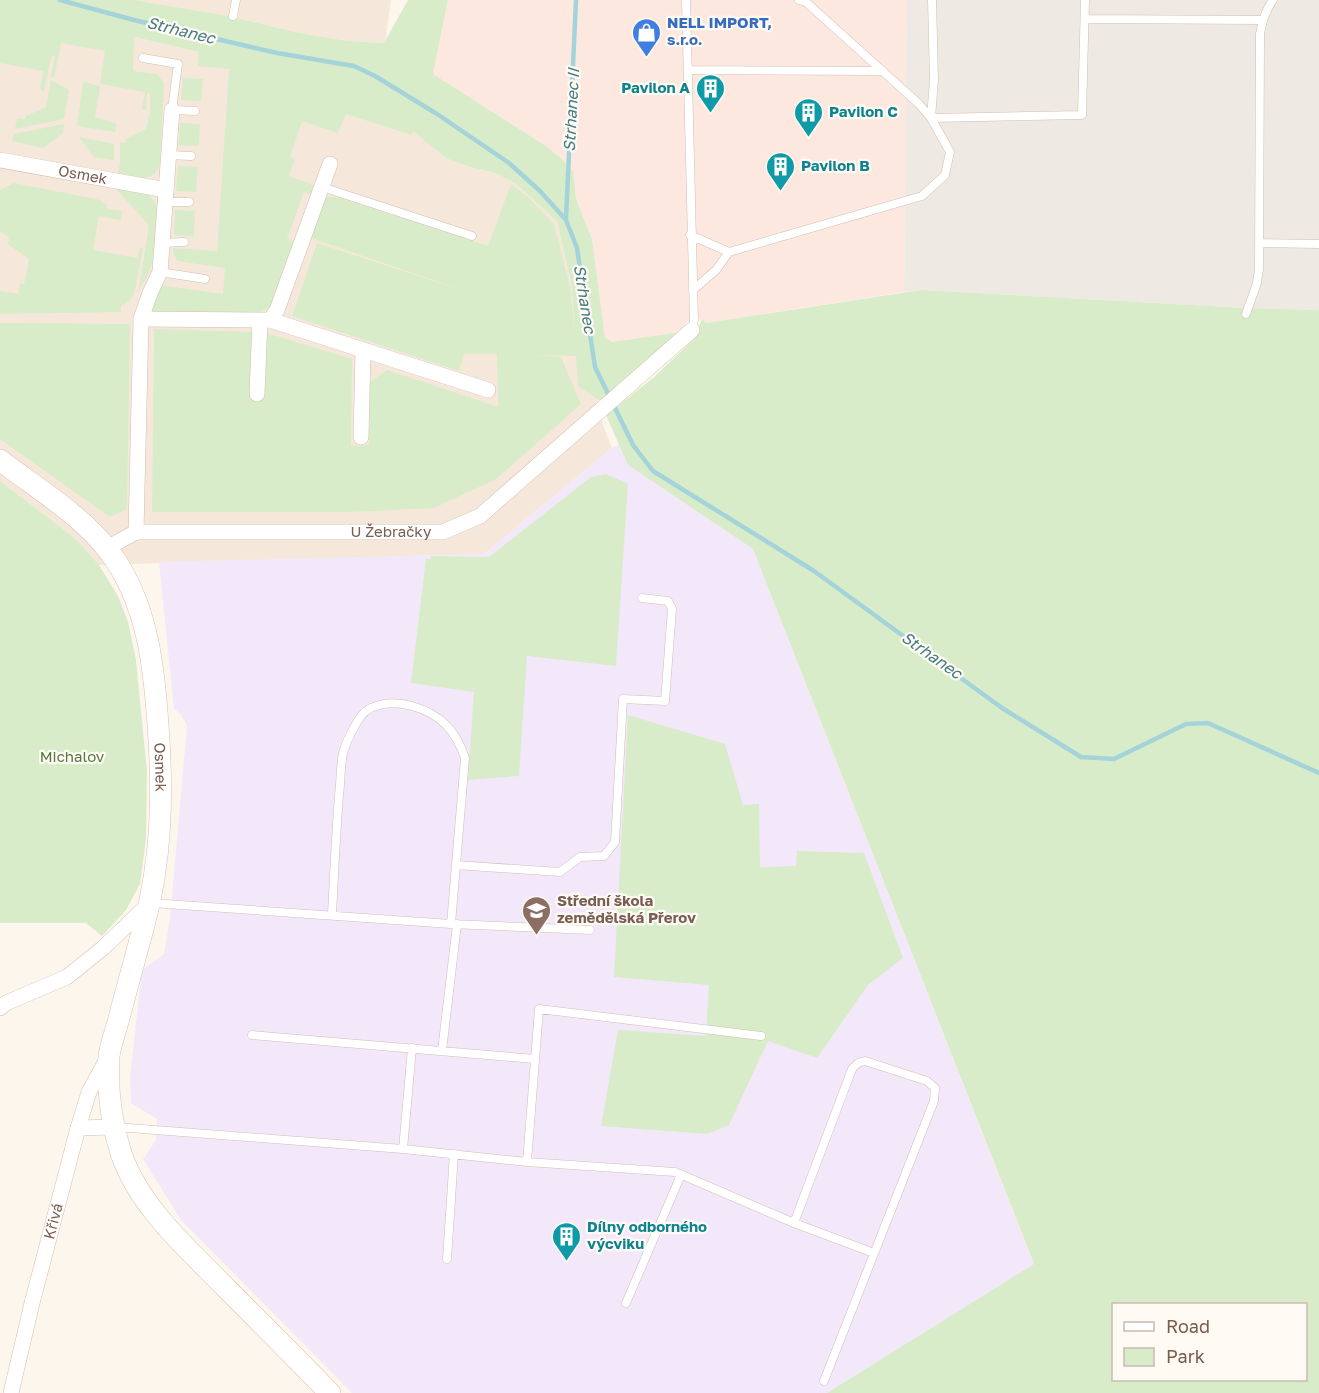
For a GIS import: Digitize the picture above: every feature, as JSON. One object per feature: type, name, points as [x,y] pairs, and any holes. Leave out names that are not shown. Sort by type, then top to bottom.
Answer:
[{"type":"street","points":[[107,549],[136,532],[141,319],[160,272],[172,110]]},
{"type":"street","name":"Osmek","points":[[0,160],[166,196]]},
{"type":"street","points":[[257,394],[265,320],[277,310],[330,164]]},
{"type":"street","points":[[141,319],[265,320],[488,390]]},
{"type":"street","name":"U Žebračky","points":[[136,532],[443,532],[480,516],[692,330]]},
{"type":"street","points":[[361,437],[363,351]]},
{"type":"street","name":"Osmek","points":[[0,460],[73,515],[107,549],[126,578],[136,600],[153,670],[161,792],[160,839],[150,903],[110,1054],[109,1096],[122,1155],[136,1186],[156,1214],[330,1393]]},
{"type":"street","points":[[0,1008],[6,1003],[67,977],[103,948],[150,903]]},
{"type":"street","name":"Křivá","points":[[11,1393],[78,1128],[89,1092],[110,1054]]},
{"type":"street","points":[[78,1128],[114,1127]]},
{"type":"lane","points":[[233,16],[236,0]]},
{"type":"lane","points":[[686,0],[692,330]]},
{"type":"lane","points":[[931,117],[934,80],[932,0]]},
{"type":"lane","points":[[931,117],[1082,115],[1085,0]]},
{"type":"lane","points":[[1245,314],[1258,276],[1260,34],[1262,20],[1273,0]]},
{"type":"lane","points":[[693,290],[716,270],[729,252],[922,196],[945,176],[950,152],[931,117],[806,1]]},
{"type":"lane","points":[[1085,19],[1262,20]]},
{"type":"lane","points":[[142,58],[178,64],[172,110],[195,111]]},
{"type":"lane","points":[[688,70],[883,71]]},
{"type":"lane","points":[[168,155],[191,156]]},
{"type":"lane","points":[[322,187],[472,236]]},
{"type":"lane","points":[[166,196],[189,202]]},
{"type":"lane","points":[[690,235],[729,252]]},
{"type":"lane","points":[[162,243],[184,242]]},
{"type":"lane","points":[[1259,243],[1319,244]]},
{"type":"lane","points":[[160,272],[205,279]]},
{"type":"lane","points":[[456,865],[560,872],[580,857],[604,856],[615,842],[623,699],[665,701],[672,609],[668,601],[642,598]]},
{"type":"lane","points":[[332,914],[343,754],[362,715],[378,705],[407,704],[424,709],[446,724],[459,740],[465,758],[456,865],[454,924],[442,1051]]},
{"type":"lane","points":[[150,903],[454,924],[590,930]]},
{"type":"lane","points":[[527,1162],[539,1009],[762,1036]]},
{"type":"lane","points":[[252,1035],[535,1059]]},
{"type":"lane","points":[[403,1149],[412,1048]]},
{"type":"lane","points":[[794,1223],[852,1069],[858,1063],[865,1061],[927,1081],[935,1089],[934,1101],[824,1381]]},
{"type":"lane","points":[[114,1127],[403,1149],[527,1162],[675,1172],[794,1223],[874,1253]]},
{"type":"lane","points":[[447,1259],[454,1154]]},
{"type":"lane","points":[[626,1303],[681,1175]]},
{"type":"shaded area","points":[[135,0],[391,0],[385,43],[348,41],[295,32],[229,16]]},
{"type":"shaded area","points":[[448,0],[907,0],[904,292],[706,323],[702,319],[686,322],[685,329],[680,332],[612,342],[605,336],[592,239],[576,199],[573,172],[549,148],[433,74]]},
{"type":"shaded area","points":[[907,0],[1319,0],[1319,310],[921,290],[904,292]]},
{"type":"shaded area","points":[[0,7],[200,52],[383,106],[470,167],[495,173],[516,184],[557,221],[603,425],[612,448],[484,554],[99,565],[76,539],[0,481]]},
{"type":"shaded area","name":"Střední škola zemědělská Přerov","points":[[620,444],[628,465],[753,549],[1034,1265],[827,1393],[352,1393],[181,1220],[143,1159],[156,1140],[157,1119],[131,1103],[130,1077],[142,970],[164,954],[170,918],[187,726],[181,714],[174,709],[159,562],[484,554],[612,448]]},
{"type":"green space","points":[[0,0],[135,0],[229,16],[295,32],[348,41],[384,43],[408,0],[448,0],[433,74],[549,148],[573,172],[576,199],[592,239],[605,337],[612,342],[680,332],[600,401],[578,386],[576,356],[531,355],[561,357],[581,404],[496,479],[434,508],[350,512],[152,512],[154,329],[252,332],[252,398],[263,332],[352,359],[351,446],[369,445],[370,382],[387,370],[498,407],[497,354],[464,354],[459,371],[292,316],[317,243],[471,293],[308,237],[322,200],[326,197],[337,197],[488,246],[511,184],[528,197],[554,224],[570,287],[575,336],[572,287],[557,221],[516,184],[495,173],[446,158],[413,131],[412,135],[346,114],[338,133],[302,121],[290,157],[295,159],[289,176],[316,186],[313,195],[304,192],[287,239],[296,242],[272,307],[258,313],[151,314],[158,285],[223,294],[225,268],[177,261],[173,248],[217,251],[229,69],[198,66],[199,52],[134,37],[133,71],[157,74],[164,83],[160,165],[152,175],[147,177],[117,175],[120,164],[120,142],[125,143],[126,139],[146,129],[150,112],[150,93],[147,93],[146,110],[142,110],[145,92],[100,84],[105,51],[61,43],[54,78],[51,76],[55,56],[52,55],[44,91],[40,90],[43,71],[0,63]]},
{"type":"green space","points":[[183,78],[203,79],[201,101],[181,100]]},
{"type":"green space","points":[[51,80],[69,90],[64,119],[15,129],[17,118],[25,119],[26,116],[46,107]]},
{"type":"green space","points":[[83,82],[100,86],[95,117],[117,124],[115,132],[77,126]]},
{"type":"green space","points":[[180,123],[200,124],[199,146],[179,145]]},
{"type":"green space","points":[[64,124],[63,133],[43,148],[12,141],[14,134]]},
{"type":"green space","points":[[79,137],[114,144],[114,160],[94,157]]},
{"type":"green space","points":[[178,166],[198,167],[196,192],[176,191]]},
{"type":"green space","points":[[14,183],[101,200],[101,203],[107,204],[107,209],[122,211],[121,220],[99,216],[93,250],[137,258],[140,248],[143,248],[134,295],[121,306],[121,312],[0,314],[0,291],[18,294],[20,284],[24,284],[29,259],[8,244],[9,238],[0,231],[0,190]]},
{"type":"green space","points":[[115,188],[146,194],[156,204],[157,226],[153,260],[139,288],[149,225]]},
{"type":"green space","points":[[175,210],[195,211],[194,236],[174,235]]},
{"type":"green space","points":[[921,290],[1319,310],[1319,1393],[827,1393],[1034,1264],[753,549],[628,465],[606,415],[653,378],[694,339],[702,319],[706,323]]},
{"type":"green space","points":[[0,323],[130,324],[127,509],[110,517],[0,439]]},
{"type":"green space","points":[[606,474],[628,484],[616,666],[527,656],[519,776],[468,780],[474,692],[411,683],[426,559],[430,559],[431,556],[489,557],[591,477]]},
{"type":"green space","name":"Michalov","points":[[0,481],[76,539],[99,565],[118,596],[128,622],[136,660],[147,770],[146,838],[140,884],[126,910],[102,936],[86,923],[0,923]]},
{"type":"green space","points":[[628,715],[725,744],[743,805],[759,804],[760,867],[796,866],[797,851],[864,853],[903,958],[868,985],[817,1058],[768,1041],[729,1125],[707,1134],[601,1126],[618,1030],[706,1036],[709,985],[614,977]]},
{"type":"waterway","name":"Strhanec","points":[[60,0],[134,20],[277,53],[354,66],[375,76],[437,114],[509,163],[540,191],[566,220],[577,248],[595,367],[633,445],[653,471],[814,571],[1002,708],[1081,757],[1114,759],[1186,724],[1208,723],[1319,773]]},
{"type":"waterway","name":"Strhanec II","points":[[566,219],[576,0]]},
{"type":"place","name":"NELL IMPORT, s.r.o.","points":[[646,58]]},
{"type":"place","name":"Pavilon A","points":[[711,114]]},
{"type":"place","name":"Pavilon C","points":[[808,138]]},
{"type":"place","name":"Pavilon B","points":[[780,192]]},
{"type":"place","name":"Střední škola zemědělská Přerov","points":[[536,936]]},
{"type":"place","name":"Dílny odborného výcviku","points":[[566,1262]]}]
